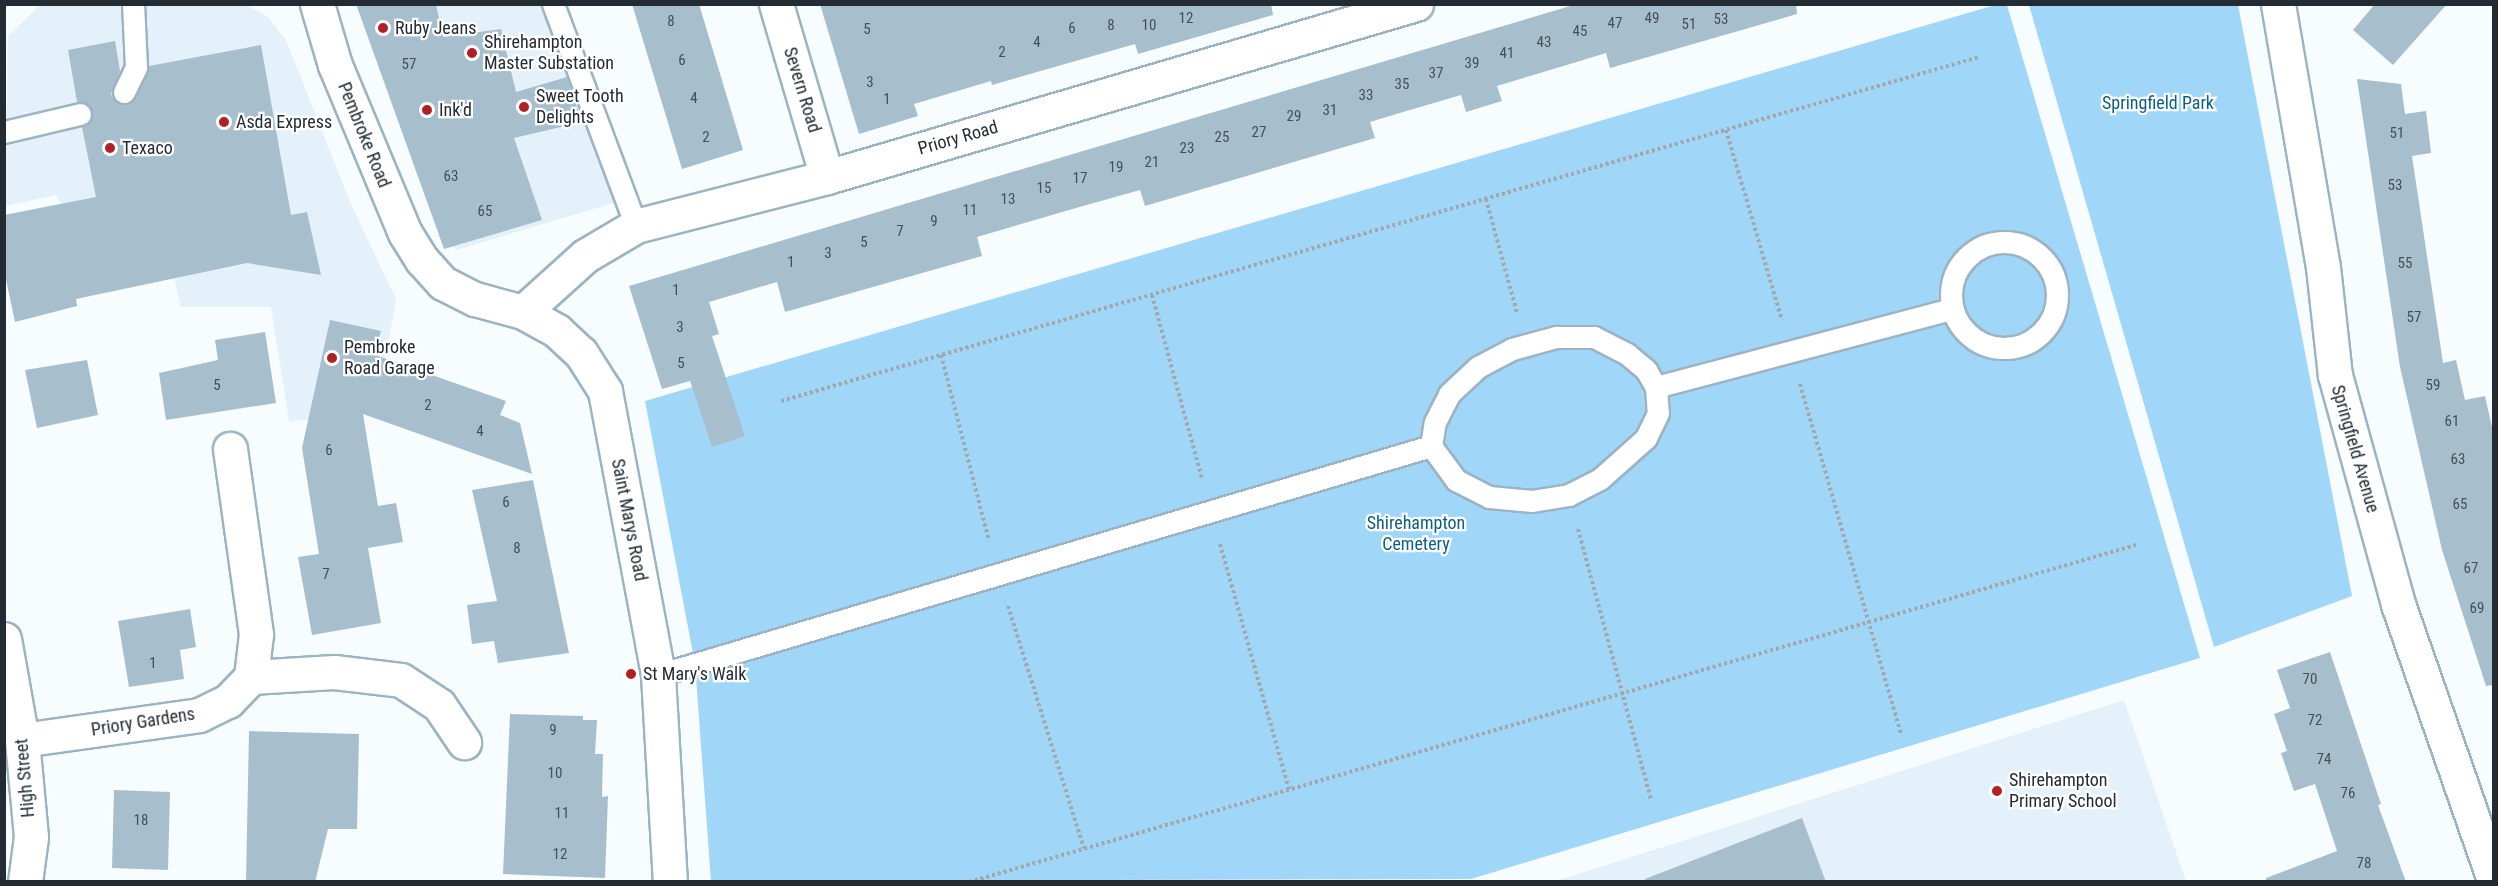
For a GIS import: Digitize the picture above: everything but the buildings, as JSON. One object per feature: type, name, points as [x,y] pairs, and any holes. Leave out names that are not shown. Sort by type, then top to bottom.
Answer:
[{"type":"street","name":"Pembroke Road","points":[[317,4],[335,65],[405,233],[422,260]]},
{"type":"street","name":"Severn Road","points":[[776,4],[827,177]]},
{"type":"street","name":"Priory Road","points":[[523,312],[585,256],[636,226],[827,177],[1416,4]]},
{"type":"street","name":"Springfield Avenue","points":[[2278,4],[2323,267],[2335,375],[2398,604],[2493,879]]},
{"type":"street","name":"Saint Marys Road","points":[[422,260],[442,283],[475,299],[523,312],[557,331],[581,353],[605,391],[658,675],[670,882]]},
{"type":"street","points":[[230,449],[256,634],[250,677],[334,672],[401,680],[440,705],[464,742]]},
{"type":"street","name":"High Street","points":[[4,639],[22,740],[31,837],[25,882]]},
{"type":"street","name":"Priory Gardens","points":[[22,740],[199,715],[228,701],[250,677]]},
{"type":"lane","points":[[124,92],[136,67],[133,4]]},
{"type":"lane","points":[[553,4],[636,226]]},
{"type":"lane","points":[[4,132],[80,114]]},
{"type":"lane","points":[[2000,240],[2026,245],[2046,260],[2057,281],[2058,304],[2048,328],[2030,343],[2010,349],[1989,346],[1970,336],[1952,309],[1951,286],[1960,263],[1977,248],[2000,240]]},
{"type":"lane","points":[[1656,387],[1952,309]]},
{"type":"lane","points":[[1556,337],[1593,337],[1627,354],[1646,370],[1656,387],[1658,412],[1646,438],[1600,479],[1569,495],[1532,501],[1489,497],[1456,480],[1431,446],[1435,422],[1449,394],[1478,367],[1526,346],[1556,337]]},
{"type":"lane","points":[[658,675],[1431,446]]},
{"type":"path","points":[[781,401],[1979,57]]},
{"type":"path","points":[[1726,130],[1901,735]]},
{"type":"path","points":[[1486,199],[1526,346]]},
{"type":"path","points":[[1152,295],[1289,789]]},
{"type":"path","points":[[941,355],[998,574],[1084,848]]},
{"type":"path","points":[[1569,495],[1651,800]]},
{"type":"path","points":[[969,882],[2136,544]]},
{"type":"shaded area","points":[[40,5],[246,5],[268,17],[286,40],[350,202],[396,299],[376,409],[289,422],[271,307],[181,307],[164,236],[86,240],[56,195],[5,206],[8,36]]},
{"type":"shaded area","points":[[370,5],[542,5],[617,202],[456,250],[443,237]]},
{"type":"shaded area","name":"Shirehampton Primary School","points":[[2124,700],[2186,881],[1553,882]]},
{"type":"green space","name":"Shirehampton Cemetery","points":[[1995,5],[2007,5],[2200,658],[1471,879],[711,881],[695,664],[645,401]]},
{"type":"green space","name":"Springfield Park","points":[[2029,5],[2238,5],[2352,596],[2214,647]]},
{"type":"place","name":"Ruby Jeans","points":[[383,28]]},
{"type":"place","name":"Shirehampton Master Substation","points":[[472,53]]},
{"type":"place","name":"Sweet Tooth Delights","points":[[524,107]]},
{"type":"place","name":"Ink'd","points":[[427,110]]},
{"type":"place","name":"Asda Express","points":[[224,122]]},
{"type":"place","name":"Texaco","points":[[110,148]]},
{"type":"place","name":"Pembroke Road Garage","points":[[332,358]]},
{"type":"place","name":"St Mary's Walk","points":[[631,674]]},
{"type":"place","name":"Shirehampton Primary School","points":[[1997,791]]}]
